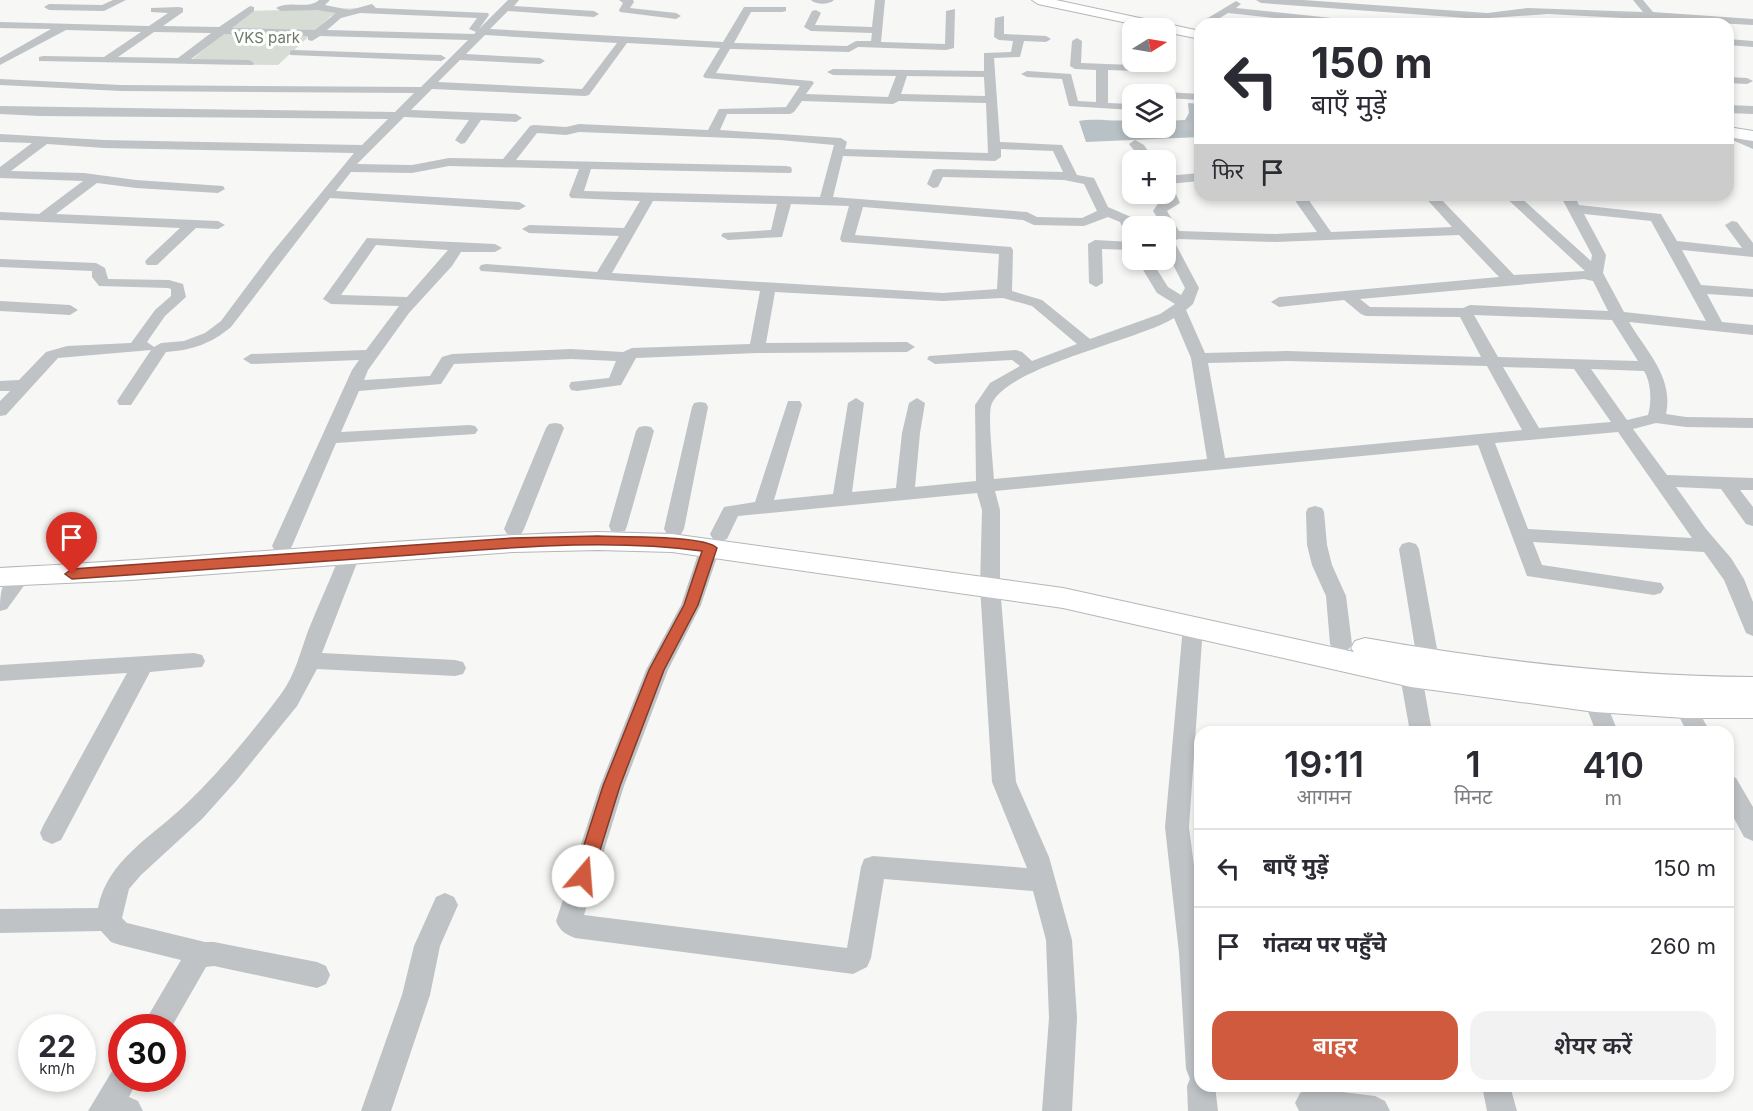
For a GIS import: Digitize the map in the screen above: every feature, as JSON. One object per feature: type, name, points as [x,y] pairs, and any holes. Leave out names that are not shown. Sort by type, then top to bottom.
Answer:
[{"type":"main road","points":[[1038,0],[1122,21]]},
{"type":"main road","points":[[1176,32],[1194,30]]},
{"type":"main road","points":[[0,560],[74,562],[514,530],[618,526],[674,529],[715,541],[990,579],[1063,598],[1193,626],[1595,700],[1685,707],[1753,707]]},
{"type":"main road","points":[[11,577],[513,543],[715,541]]},
{"type":"main road","points":[[990,579],[1042,579],[1341,644],[1420,668],[1512,672],[1620,683],[1753,688]]},
{"type":"street","points":[[19,26],[60,0]]},
{"type":"street","points":[[0,62],[121,0]]},
{"type":"street","points":[[105,61],[190,0]]},
{"type":"street","points":[[316,7],[325,0]]},
{"type":"street","points":[[386,0],[380,4],[337,16],[293,54],[441,58]]},
{"type":"street","points":[[624,0],[629,2],[624,10],[676,16]]},
{"type":"street","points":[[816,0],[829,0]]},
{"type":"street","points":[[868,0],[880,0],[875,45]]},
{"type":"street","points":[[1214,18],[1242,0]]},
{"type":"street","points":[[1261,0],[1472,15]]},
{"type":"street","points":[[1575,0],[1585,14]]},
{"type":"street","points":[[1638,0],[1652,18]]},
{"type":"street","points":[[1446,3],[1482,18]]},
{"type":"street","points":[[268,7],[279,4],[347,12]]},
{"type":"street","points":[[0,411],[52,355],[67,351],[187,346],[211,336],[226,324],[276,256],[365,149],[427,87],[455,52],[509,4],[594,14]]},
{"type":"street","points":[[712,134],[723,111],[789,110],[808,83],[709,76],[747,4],[782,9]]},
{"type":"street","points":[[43,12],[104,8]]},
{"type":"street","points":[[1364,8],[1366,18]]},
{"type":"street","points":[[180,62],[250,9]]},
{"type":"street","points":[[155,10],[178,10]]},
{"type":"street","points":[[359,10],[484,15],[475,34]]},
{"type":"street","points":[[2,28],[19,26],[391,35],[475,34],[849,49],[854,45],[949,46],[951,10]]},
{"type":"street","points":[[1226,10],[1303,18]]},
{"type":"street","points":[[1407,11],[1409,18]]},
{"type":"street","points":[[1499,18],[1532,12],[1636,18]]},
{"type":"street","points":[[358,66],[415,13]]},
{"type":"street","points":[[816,13],[811,28],[877,30]]},
{"type":"street","points":[[1000,18],[998,37],[1046,39]]},
{"type":"street","points":[[1734,22],[1753,22]]},
{"type":"street","points":[[327,24],[402,26],[475,34]]},
{"type":"street","points":[[991,191],[995,151],[988,55],[1016,55],[1020,38]]},
{"type":"street","points":[[0,82],[121,88],[427,87],[586,93],[624,40]]},
{"type":"street","points":[[1077,41],[1075,66],[1102,67],[1163,81],[1194,94]]},
{"type":"street","points":[[1734,42],[1753,44]]},
{"type":"street","points":[[304,45],[378,46],[540,61]]},
{"type":"street","points":[[43,59],[249,63]]},
{"type":"street","points":[[1102,67],[1102,106]]},
{"type":"street","points":[[832,72],[990,75]]},
{"type":"street","points":[[798,97],[893,101],[902,74]]},
{"type":"street","points":[[1026,74],[1067,76],[1073,105],[1122,107]]},
{"type":"street","points":[[1734,80],[1747,81]]},
{"type":"street","points":[[260,115],[288,89]]},
{"type":"street","points":[[896,97],[992,100]]},
{"type":"street","points":[[1734,109],[1753,111]]},
{"type":"street","points":[[0,110],[195,115],[399,115],[516,118]]},
{"type":"street","points":[[1,172],[45,140],[72,113]]},
{"type":"street","points":[[153,145],[195,115]]},
{"type":"street","points":[[461,140],[477,117]]},
{"type":"street","points":[[1176,126],[1194,127]]},
{"type":"street","points":[[506,164],[534,129],[566,131],[579,128],[838,140],[841,142],[825,201]]},
{"type":"street","points":[[0,138],[153,145],[365,149]]},
{"type":"street","points":[[1135,144],[1141,150]]},
{"type":"street","points":[[838,152],[995,151],[1058,148],[1071,176]]},
{"type":"street","points":[[348,168],[412,169],[449,162],[786,170]]},
{"type":"street","points":[[586,166],[576,195],[825,201],[1027,216],[1034,221],[1084,222],[1107,212]]},
{"type":"street","points":[[1,172],[218,189]]},
{"type":"street","points":[[933,184],[938,173],[1071,176],[1089,180],[1102,209],[1122,218]]},
{"type":"street","points":[[42,218],[95,178]]},
{"type":"street","points":[[1176,179],[1194,178]]},
{"type":"street","points":[[326,194],[519,206]]},
{"type":"street","points":[[602,277],[649,196]]},
{"type":"street","points":[[728,236],[777,234],[786,200]]},
{"type":"street","points":[[1303,201],[1327,236]]},
{"type":"street","points":[[1435,201],[1510,280]]},
{"type":"street","points":[[1517,201],[1597,275],[1618,316],[1656,377],[1659,406],[1656,418]]},
{"type":"street","points":[[1571,202],[1599,255],[1597,275]]},
{"type":"street","points":[[1571,202],[1656,217],[1720,327]]},
{"type":"street","points":[[857,203],[847,239],[1006,250],[1004,293]]},
{"type":"street","points":[[1162,216],[1160,211],[1164,205],[1168,204]]},
{"type":"street","points":[[0,216],[218,225]]},
{"type":"street","points":[[0,232],[19,217]]},
{"type":"street","points":[[152,261],[192,224]]},
{"type":"street","points":[[1732,225],[1753,252]]},
{"type":"street","points":[[529,229],[628,232]]},
{"type":"street","points":[[1176,238],[1275,238],[1462,231]]},
{"type":"street","points":[[412,302],[332,299],[373,241],[495,248]]},
{"type":"street","points":[[1096,283],[1095,244],[1122,245]]},
{"type":"street","points":[[1672,245],[1753,252]]},
{"type":"street","points":[[282,546],[360,370],[412,302],[459,247]]},
{"type":"street","points":[[1176,253],[1182,266],[1184,299],[1199,358],[1217,464]]},
{"type":"street","points":[[0,263],[96,267],[104,283],[169,284],[178,287],[179,297],[160,313],[135,348]]},
{"type":"street","points":[[486,268],[943,297],[1004,293],[1037,303],[1089,346]]},
{"type":"street","points":[[1150,270],[1162,290],[1184,299]]},
{"type":"street","points":[[1279,302],[1510,280],[1597,275]]},
{"type":"street","points":[[757,348],[768,287]]},
{"type":"street","points":[[1696,289],[1753,293]]},
{"type":"street","points":[[1348,296],[1366,311],[1466,313],[1470,310],[1618,316],[1753,330]]},
{"type":"street","points":[[1057,1111],[1063,1018],[1059,940],[1037,857],[1004,782],[990,579],[991,510],[985,486],[983,405],[996,387],[1030,367],[1165,317],[1184,299]]},
{"type":"street","points":[[0,306],[70,310]]},
{"type":"street","points":[[1466,313],[1534,435]]},
{"type":"street","points":[[125,401],[162,347]]},
{"type":"street","points":[[577,386],[615,382],[626,357],[632,353],[757,348],[907,347]]},
{"type":"street","points":[[353,386],[435,381],[448,360],[452,359],[571,354],[626,357]]},
{"type":"street","points":[[251,359],[371,355]]},
{"type":"street","points":[[936,359],[1016,355],[1030,367]]},
{"type":"street","points":[[1199,358],[1287,356],[1650,366]]},
{"type":"street","points":[[1579,364],[1622,426],[1724,562],[1734,579],[1753,628]]},
{"type":"street","points":[[0,386],[24,385]]},
{"type":"street","points":[[905,493],[911,433],[917,402]]},
{"type":"street","points":[[842,499],[856,403]]},
{"type":"street","points":[[763,507],[794,405]]},
{"type":"street","points":[[674,529],[700,407]]},
{"type":"street","points":[[1043,880],[873,867],[858,958],[853,961],[575,926],[569,921],[612,786],[657,670],[691,605],[715,541],[731,511],[1534,435],[1622,426],[1656,418],[1686,422],[1753,423]]},
{"type":"street","points":[[514,530],[555,428]]},
{"type":"street","points":[[331,438],[469,430]]},
{"type":"street","points":[[618,526],[645,431]]},
{"type":"street","points":[[1485,439],[1523,535],[1532,568],[1536,572],[1654,588]]},
{"type":"street","points":[[1663,481],[1753,484]]},
{"type":"street","points":[[1726,483],[1753,520]]},
{"type":"street","points":[[1315,512],[1317,545],[1322,565],[1336,596],[1341,644]]},
{"type":"street","points":[[1523,535],[1710,546]]},
{"type":"street","points":[[1409,549],[1420,668],[1421,726]]},
{"type":"street","points":[[198,955],[196,950],[120,933],[112,926],[109,918],[113,896],[120,881],[132,867],[194,812],[229,773],[300,685],[350,555]]},
{"type":"street","points":[[0,604],[11,577]]},
{"type":"street","points":[[1193,626],[1177,827],[1194,910]]},
{"type":"street","points":[[0,673],[194,661]]},
{"type":"street","points":[[310,661],[455,668]]},
{"type":"street","points":[[52,832],[142,664]]},
{"type":"street","points":[[1595,700],[1605,726]]},
{"type":"street","points":[[1685,707],[1696,726]]},
{"type":"street","points":[[1734,796],[1753,830]]},
{"type":"street","points":[[376,1111],[416,995],[427,946],[445,905]]},
{"type":"street","points":[[0,921],[86,921],[109,918]]},
{"type":"street","points":[[198,955],[214,954],[317,975]]},
{"type":"street","points":[[163,1014],[198,955]]},
{"type":"street","points":[[113,1110],[119,1092]]},
{"type":"street","points":[[1201,1092],[1203,1111]]},
{"type":"street","points":[[1497,1092],[1502,1111]]},
{"type":"street","points":[[1310,1103],[1375,1111]]},
{"type":"green space","name":"VKS park","points":[[366,8],[331,16],[278,65],[187,64],[248,11]]},
{"type":"shaded area","points":[[1188,103],[1194,104],[1194,137],[1086,142],[1079,121],[1122,121],[1122,138],[1176,138],[1176,120],[1185,120],[1189,113]]},
{"type":"route","points":[[72,574],[513,543],[598,541],[672,543],[710,548],[691,605],[657,670],[612,786],[583,876]]}]
